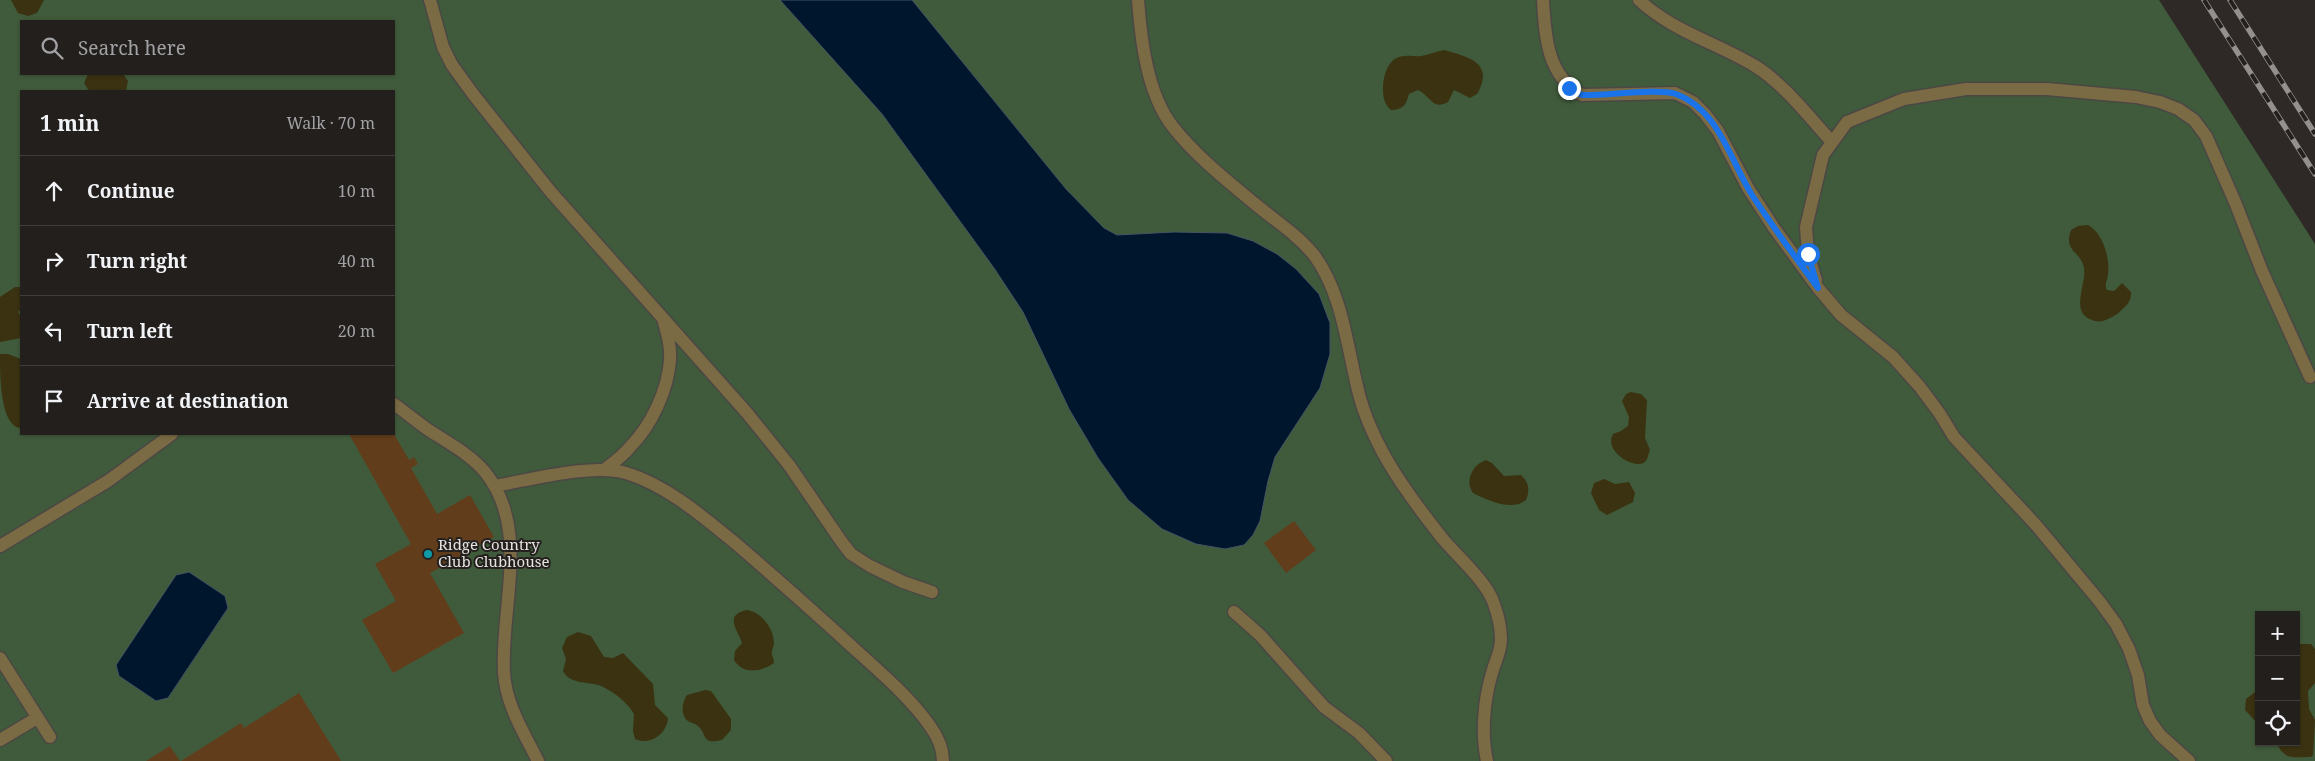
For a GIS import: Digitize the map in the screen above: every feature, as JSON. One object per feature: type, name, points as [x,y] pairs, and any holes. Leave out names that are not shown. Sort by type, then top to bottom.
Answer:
[{"type":"lane","points":[[430,0],[442,47],[452,65],[473,94],[550,190],[661,314],[759,428],[789,465],[851,554],[870,566],[903,582],[932,592]]},
{"type":"lane","points":[[1138,0],[1142,41],[1149,72],[1160,102],[1172,125],[1189,144],[1253,202],[1292,233],[1313,255],[1327,277],[1339,307],[1360,398],[1370,427],[1382,451],[1441,536],[1486,589],[1494,602],[1501,638],[1500,654],[1492,673],[1486,702],[1488,761]]},
{"type":"lane","points":[[1543,0],[1550,54],[1558,76],[1569,88],[1582,95],[1675,93],[1693,102],[1718,130],[1748,188],[1774,228],[1818,288],[1841,315],[1893,357],[1920,387],[1954,437],[2036,525],[2100,602],[2116,624],[2129,649],[2150,721],[2160,735],[2189,761]]},
{"type":"lane","points":[[1639,0],[1651,11],[1682,29],[1728,50],[1757,68],[1778,86],[1831,141]]},
{"type":"lane","points":[[1818,288],[1808,254],[1806,227],[1823,155],[1846,122],[1904,99],[1966,89],[2047,90],[2160,102],[2194,120],[2206,136],[2235,202],[2265,280],[2310,377]]},
{"type":"lane","points":[[604,470],[630,448],[642,433],[655,411],[665,386],[670,361],[669,339],[661,314]]},
{"type":"lane","points":[[395,405],[476,463],[495,486],[508,529],[511,552],[504,642],[507,696],[538,761]]},
{"type":"lane","points":[[0,546],[108,481],[171,435]]},
{"type":"lane","points":[[495,486],[571,473],[604,470],[624,472],[668,493],[707,520],[780,580],[877,670],[920,713],[938,738],[943,753],[943,761]]},
{"type":"lane","points":[[1234,612],[1260,635],[1324,707],[1359,733],[1386,761]]},
{"type":"lane","points":[[0,658],[50,737]]},
{"type":"lane","points":[[0,740],[37,718]]},
{"type":"green space","points":[[0,0],[2159,0],[2315,244],[2315,761],[0,761]]},
{"type":"sand","points":[[11,0],[44,0],[37,13],[28,16],[18,13]]},
{"type":"sand","points":[[1444,50],[1462,55],[1477,63],[1481,68],[1483,75],[1482,83],[1477,94],[1470,98],[1454,90],[1448,102],[1438,105],[1418,90],[1409,94],[1401,108],[1391,110],[1384,100],[1383,89],[1385,73],[1394,59],[1407,56],[1421,56]]},
{"type":"sand","points":[[88,75],[124,75],[128,81],[126,90],[88,90],[84,83]]},
{"type":"sand","points":[[2088,225],[2098,234],[2105,247],[2108,262],[2107,290],[2114,291],[2122,283],[2131,292],[2129,302],[2125,307],[2114,316],[2102,321],[2092,320],[2081,311],[2080,297],[2084,268],[2080,258],[2069,243],[2071,230],[2078,226]]},
{"type":"sand","points":[[15,287],[20,287],[20,310],[18,312],[20,315],[20,338],[0,342],[0,297]]},
{"type":"sand","points":[[0,354],[8,354],[20,359],[20,428],[14,425],[9,419],[5,409],[1,386]]},
{"type":"sand","points":[[1631,392],[1641,394],[1647,400],[1645,438],[1650,450],[1646,461],[1641,464],[1635,464],[1622,458],[1616,453],[1611,441],[1613,434],[1628,426],[1629,417],[1622,401],[1626,394]]},
{"type":"sand","points":[[1486,460],[1492,463],[1504,476],[1521,475],[1528,487],[1526,500],[1514,505],[1507,505],[1473,493],[1469,483],[1471,474],[1477,465]]},
{"type":"sand","points":[[1604,479],[1615,484],[1629,482],[1635,493],[1633,502],[1607,515],[1599,510],[1591,493],[1594,483]]},
{"type":"sand","points":[[747,610],[762,617],[766,622],[772,632],[774,644],[772,654],[774,663],[752,671],[742,668],[734,660],[735,651],[742,643],[735,628],[734,619],[740,612]]},
{"type":"sand","points":[[578,632],[591,636],[604,657],[613,658],[623,653],[653,684],[655,705],[668,718],[665,729],[661,734],[652,740],[641,741],[635,739],[633,731],[634,714],[624,701],[601,686],[575,681],[566,675],[563,671],[566,659],[562,648],[567,637]]},
{"type":"sand","points":[[2300,644],[2311,644],[2315,649],[2315,683],[2308,691],[2309,709],[2315,720],[2313,755],[2311,757],[2290,757],[2278,746],[2300,746]]},
{"type":"sand","points":[[705,690],[711,691],[731,719],[731,730],[722,740],[708,740],[696,724],[685,718],[683,705],[687,695]]},
{"type":"sand","points":[[2255,692],[2255,721],[2245,710],[2246,699]]},
{"type":"water","points":[[780,0],[912,0],[1066,189],[1104,228],[1117,235],[1174,232],[1227,233],[1253,241],[1277,254],[1296,269],[1319,294],[1330,323],[1330,354],[1320,388],[1275,457],[1260,521],[1253,535],[1244,545],[1225,549],[1196,544],[1162,529],[1128,500],[1098,458],[1069,409],[1023,312],[994,268],[882,114]]},
{"type":"water","points":[[189,572],[225,596],[228,608],[168,698],[156,701],[119,676],[116,665],[176,575]]},
{"type":"building","name":"Ridge Country Club Clubhouse","points":[[350,435],[395,435],[409,460],[414,457],[418,464],[411,468],[437,514],[470,495],[494,537],[430,573],[464,633],[393,673],[362,620],[396,601],[375,564],[411,544]]},
{"type":"building","points":[[1294,521],[1316,550],[1286,573],[1264,543]]},
{"type":"building","points":[[299,693],[341,761],[181,761],[241,723],[244,728]]},
{"type":"building","points":[[170,746],[180,761],[146,761]]},
{"type":"railway","points":[[2204,0],[2315,174]]},
{"type":"railway","points":[[2230,0],[2315,134]]},
{"type":"place","name":"Ridge Country Club Clubhouse","points":[[428,554]]},
{"type":"route","points":[[1569,88],[1582,95],[1605,96],[1650,92],[1675,93],[1693,102],[1718,130],[1748,188],[1774,228],[1818,288],[1808,254]]}]
